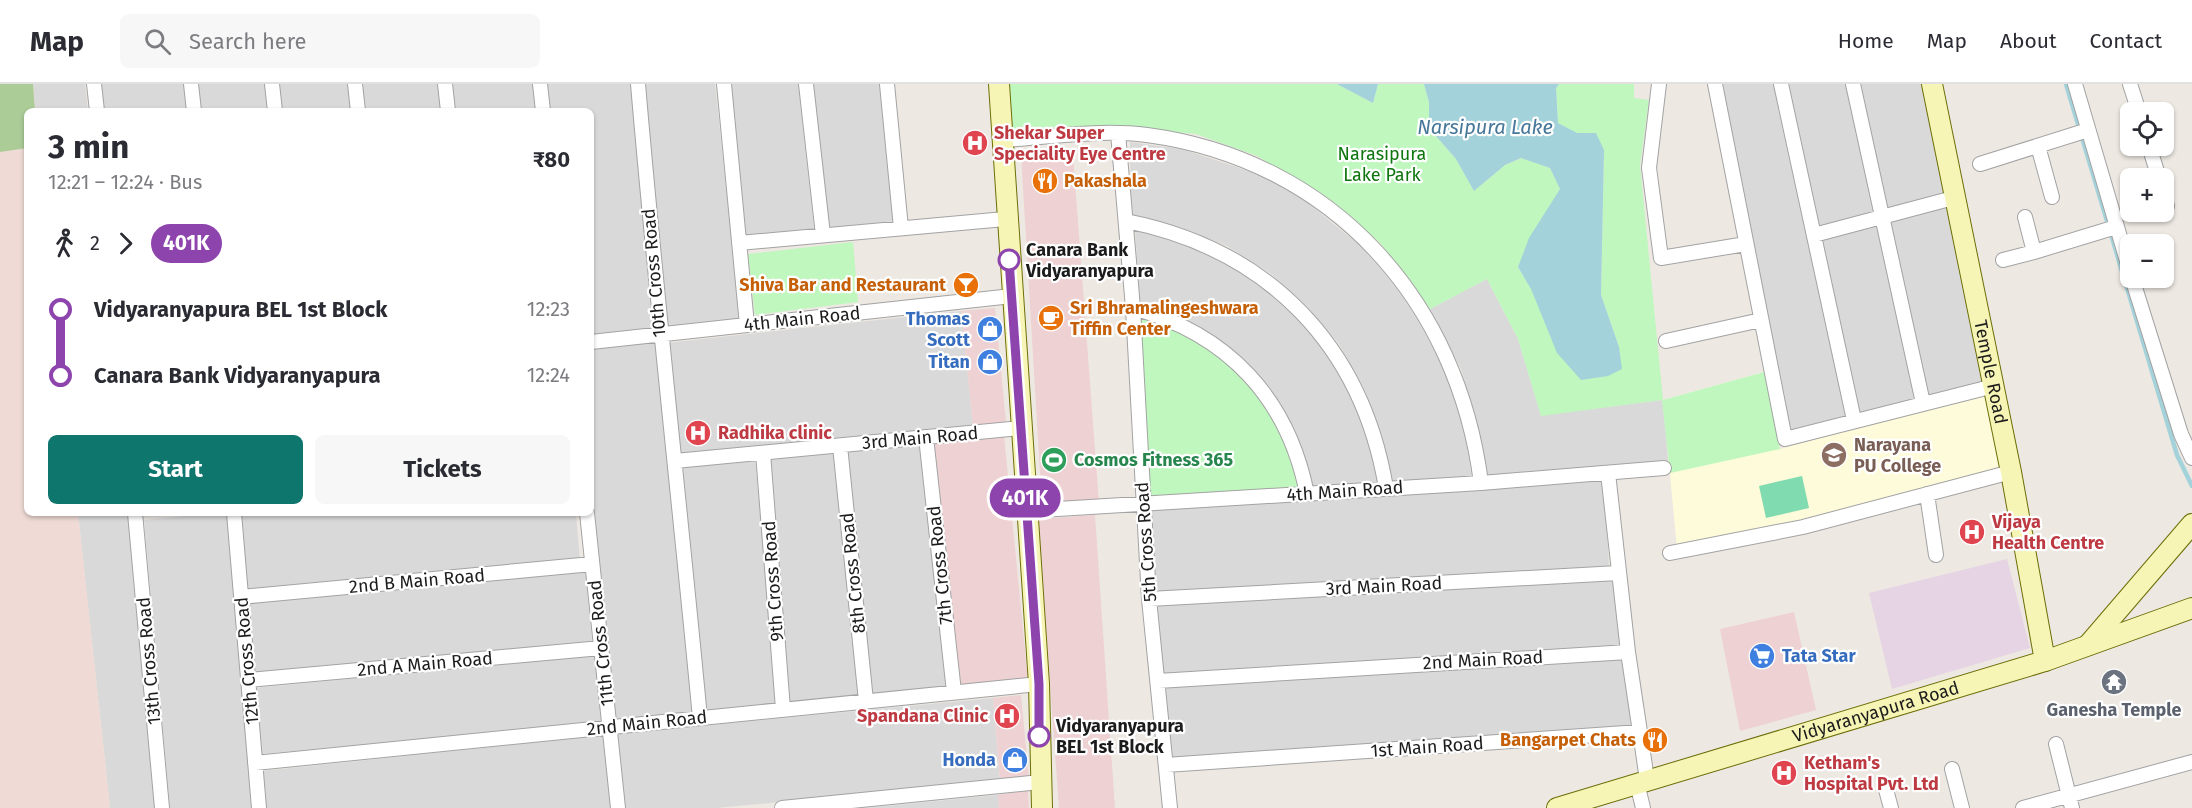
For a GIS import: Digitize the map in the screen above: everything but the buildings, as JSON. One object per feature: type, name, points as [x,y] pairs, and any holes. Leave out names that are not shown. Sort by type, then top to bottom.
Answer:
[{"type":"main road","points":[[999,84],[1005,219],[1039,684],[1042,808]]},
{"type":"main road","name":"Temple Road","points":[[1932,84],[1957,197],[2011,472],[2045,662]]},
{"type":"main road","points":[[2086,647],[2192,524]]},
{"type":"main road","name":"Vidyaranyapura Road","points":[[1557,808],[2045,662],[2192,608]]},
{"type":"street","points":[[94,84],[97,108]]},
{"type":"street","points":[[191,84],[194,108]]},
{"type":"street","points":[[273,84],[275,108]]},
{"type":"street","points":[[356,84],[358,108]]},
{"type":"street","points":[[445,84],[448,108]]},
{"type":"street","points":[[540,84],[543,108]]},
{"type":"street","name":"10th Cross Road","points":[[638,84],[659,334],[675,462],[700,718]]},
{"type":"street","points":[[724,84],[747,325]]},
{"type":"street","points":[[806,84],[823,235]]},
{"type":"street","points":[[887,84],[901,228]]},
{"type":"street","points":[[1659,84],[1649,168],[1661,258],[1746,244]]},
{"type":"street","points":[[1715,84],[1785,439],[1994,386]]},
{"type":"street","points":[[1781,84],[1854,420]]},
{"type":"street","points":[[1853,84],[1880,217],[1923,403]]},
{"type":"street","points":[[2074,84],[2083,132],[2111,228],[2120,248]]},
{"type":"street","points":[[2130,84],[2136,102]]},
{"type":"street","points":[[1980,164],[2083,132]]},
{"type":"street","points":[[1003,140],[1118,133],[1156,137],[1202,147],[1256,166],[1281,178],[1329,209],[1373,248],[1411,293],[1446,352],[1469,416],[1481,483]]},
{"type":"street","name":"5th Cross Road","points":[[1118,133],[1133,308],[1142,506],[1149,599],[1170,808]]},
{"type":"street","points":[[2038,146],[2052,197]]},
{"type":"street","points":[[1814,235],[1957,197]]},
{"type":"street","points":[[2025,216],[2034,252]]},
{"type":"street","points":[[739,243],[1005,219]]},
{"type":"street","points":[[1126,221],[1176,233],[1222,252],[1264,279],[1302,312],[1333,351],[1358,393],[1376,439],[1386,488]]},
{"type":"street","points":[[2003,260],[2111,228]]},
{"type":"street","points":[[2135,288],[2181,434],[2192,458]]},
{"type":"street","name":"4th Main Road","points":[[594,342],[1012,296]]},
{"type":"street","points":[[1133,308],[1172,321],[1199,334],[1224,351],[1253,379],[1272,405],[1288,433],[1307,494]]},
{"type":"street","points":[[1666,340],[1761,320]]},
{"type":"street","name":"3rd Main Road","points":[[675,462],[1021,428]]},
{"type":"street","name":"7th Cross Road","points":[[926,437],[954,692]]},
{"type":"street","name":"8th Cross Road","points":[[840,446],[866,701]]},
{"type":"street","name":"9th Cross Road","points":[[763,453],[783,710]]},
{"type":"street","name":"4th Main Road","points":[[1025,511],[1142,506],[1665,468]]},
{"type":"street","points":[[1670,553],[1803,527],[2011,472]]},
{"type":"street","points":[[1608,473],[1618,573],[1640,732],[1643,808]]},
{"type":"street","points":[[1927,494],[1936,555]]},
{"type":"street","name":"13th Cross Road","points":[[135,516],[162,808]]},
{"type":"street","name":"12th Cross Road","points":[[234,516],[260,808]]},
{"type":"street","name":"11th Cross Road","points":[[586,516],[618,808]]},
{"type":"street","name":"2nd B Main Road","points":[[241,597],[592,564]]},
{"type":"street","name":"3rd Main Road","points":[[1149,599],[1618,573]]},
{"type":"street","name":"2nd A Main Road","points":[[248,680],[601,648]]},
{"type":"street","name":"2nd Main Road","points":[[1158,681],[1628,652]]},
{"type":"street","name":"2nd Main Road","points":[[255,763],[1039,684]]},
{"type":"street","name":"1st Main Road","points":[[1166,765],[1640,732]]},
{"type":"street","points":[[2056,744],[2070,802]]},
{"type":"street","points":[[2023,808],[2070,802],[2192,762]]},
{"type":"street","points":[[1952,769],[1962,808]]},
{"type":"street","points":[[782,808],[1040,782]]},
{"type":"street","points":[[1885,786],[1891,808]]},
{"type":"shaded area","points":[[0,84],[33,84],[35,108],[24,108],[24,516],[78,516],[110,808],[0,808]]},
{"type":"shaded area","points":[[33,84],[85,84],[88,108],[35,108]]},
{"type":"shaded area","points":[[100,84],[185,84],[188,108],[102,108]]},
{"type":"shaded area","points":[[197,84],[267,84],[270,108],[199,108]]},
{"type":"shaded area","points":[[279,84],[350,84],[353,108],[281,108]]},
{"type":"shaded area","points":[[361,84],[438,84],[441,108],[364,108]]},
{"type":"shaded area","points":[[449,84],[536,84],[539,108],[452,108]]},
{"type":"shaded area","points":[[546,84],[632,84],[656,328],[594,335],[594,108],[548,108]]},
{"type":"shaded area","points":[[643,84],[715,84],[740,319],[666,326]]},
{"type":"shaded area","points":[[730,84],[798,84],[814,229],[746,236]]},
{"type":"shaded area","points":[[810,84],[882,84],[896,221],[825,228]]},
{"type":"shaded area","points":[[1720,84],[1777,84],[1850,417],[1789,434]]},
{"type":"shaded area","points":[[1786,84],[1848,84],[1877,214],[1817,229]]},
{"type":"shaded area","points":[[1857,84],[1921,84],[1946,196],[1886,210]]},
{"type":"shaded area","points":[[1130,142],[1182,149],[1258,174],[1304,200],[1367,251],[1404,294],[1445,368],[1463,422],[1472,478],[1391,484],[1382,435],[1364,388],[1339,344],[1307,306],[1270,273],[1227,246],[1180,227],[1131,216]]},
{"type":"shaded area","points":[[1021,154],[1073,155],[1099,503],[1042,506]]},
{"type":"shaded area","points":[[1946,206],[1987,385],[1927,398],[1887,220]]},
{"type":"shaded area","points":[[1878,223],[1920,401],[1857,417],[1818,238]]},
{"type":"shaded area","points":[[1135,229],[1202,250],[1243,272],[1281,300],[1314,334],[1353,394],[1382,484],[1309,490],[1252,369],[1219,339],[1201,327],[1181,317],[1140,303]]},
{"type":"shaded area","points":[[1487,279],[1518,339],[1541,415],[1663,400],[1668,461],[1485,477],[1479,432],[1461,369],[1430,309]]},
{"type":"shaded area","points":[[995,308],[1006,422],[973,426],[961,311]]},
{"type":"shaded area","points":[[961,311],[973,426],[677,457],[666,343]]},
{"type":"shaded area","points":[[655,342],[693,714],[615,722],[593,516],[594,349]]},
{"type":"shaded area","name":"Narayana PU College","points":[[1764,372],[1780,449],[1990,392],[2004,471],[1791,524],[1677,549],[1663,400]]},
{"type":"shaded area","points":[[1004,435],[1028,681],[956,688],[932,442]]},
{"type":"shaded area","points":[[925,441],[949,691],[869,699],[845,449]]},
{"type":"shaded area","points":[[838,450],[861,699],[789,706],[766,457]]},
{"type":"shaded area","points":[[755,458],[778,707],[705,714],[681,466]]},
{"type":"shaded area","points":[[1604,481],[1609,566],[1152,594],[1147,509]]},
{"type":"shaded area","points":[[1095,515],[1115,808],[1059,808],[1038,519]]},
{"type":"shaded area","points":[[78,516],[131,516],[160,808],[110,808]]},
{"type":"shaded area","points":[[183,516],[228,516],[255,808],[170,808],[144,520]]},
{"type":"shaded area","points":[[239,516],[576,516],[580,560],[246,592]]},
{"type":"shaded area","points":[[2007,559],[2030,648],[1892,689],[1869,593]]},
{"type":"shaded area","points":[[585,570],[592,641],[254,674],[247,602]]},
{"type":"shaded area","points":[[1617,575],[1621,648],[1158,677],[1154,604]]},
{"type":"shaded area","points":[[1794,612],[1816,710],[1740,731],[1720,629]]},
{"type":"shaded area","points":[[595,655],[602,722],[261,754],[255,688]]},
{"type":"shaded area","points":[[1627,657],[1631,729],[1167,759],[1163,687]]},
{"type":"shaded area","points":[[1021,695],[1029,778],[1000,781],[993,698]]},
{"type":"shaded area","points":[[993,698],[1000,781],[716,808],[623,808],[616,734]]},
{"type":"shaded area","points":[[604,735],[612,808],[266,808],[263,771]]},
{"type":"shaded area","points":[[1028,790],[1029,808],[999,808],[998,795]]},
{"type":"shaded area","points":[[998,795],[999,808],[866,808]]},
{"type":"green space","points":[[0,84],[33,84],[35,108],[24,108],[24,148],[0,152]]},
{"type":"green space","name":"Narasipura Lake Park","points":[[1008,84],[1337,84],[1373,103],[1378,84],[1424,84],[1429,102],[1429,128],[1456,159],[1474,191],[1505,165],[1522,158],[1550,168],[1560,189],[1518,267],[1531,289],[1619,347],[1601,295],[1604,150],[1558,123],[1556,88],[1559,84],[1634,84],[1634,98],[1649,100],[1640,165],[1663,400],[1764,372],[1780,449],[1670,473],[1662,400],[1541,416],[1518,339],[1487,279],[1430,309],[1381,244],[1335,203],[1257,156],[1196,134],[1118,127],[1012,133]]},
{"type":"green space","points":[[853,242],[858,302],[755,315],[748,254]]},
{"type":"green space","points":[[1139,316],[1190,335],[1248,379],[1282,430],[1300,489],[1151,500]]},
{"type":"green space","points":[[1802,476],[1809,508],[1766,518],[1759,486]]},
{"type":"water","name":"Narsipura Lake","points":[[1337,84],[1378,84],[1373,103]]},
{"type":"water","name":"Narsipura Lake","points":[[1424,84],[1559,84],[1556,88],[1558,123],[1577,133],[1596,133],[1604,150],[1601,295],[1619,347],[1622,369],[1608,376],[1581,380],[1557,353],[1531,289],[1518,267],[1529,238],[1560,189],[1550,168],[1521,158],[1505,165],[1474,191],[1456,159],[1429,128],[1429,102]]},
{"type":"waterway","points":[[2066,84],[2177,455],[2192,486]]},
{"type":"bus line","name":"401K","points":[[1009,260],[1039,684],[1039,736]]},
{"type":"place","name":"Shekar Super Speciality Eye Centre","points":[[975,143]]},
{"type":"place","name":"Pakashala","points":[[1045,181]]},
{"type":"place","name":"Canara Bank Vidyaranyapura","points":[[1009,260]]},
{"type":"place","name":"Shiva Bar and Restaurant","points":[[966,285]]},
{"type":"place","name":"Sri Bhramalingeshwara Tiffin Center","points":[[1051,318]]},
{"type":"place","name":"Thomas Scott","points":[[990,329]]},
{"type":"place","name":"Titan","points":[[990,362]]},
{"type":"place","name":"Radhika clinic","points":[[698,433]]},
{"type":"place","name":"Narayana PU College","points":[[1834,455]]},
{"type":"place","name":"Cosmos Fitness 365","points":[[1054,460]]},
{"type":"place","name":"Vijaya Health Centre","points":[[1972,532]]},
{"type":"place","name":"Tata Star","points":[[1762,656]]},
{"type":"place","name":"Ganesha Temple","points":[[2114,682]]},
{"type":"place","name":"Spandana Clinic","points":[[1007,716]]},
{"type":"place","name":"Vidyaranyapura BEL 1st Block","points":[[1039,736]]},
{"type":"place","name":"Bangarpet Chats","points":[[1655,740]]},
{"type":"place","name":"Honda","points":[[1015,760]]},
{"type":"place","name":"Ketham's Hospital Pvt. Ltd","points":[[1784,773]]}]
